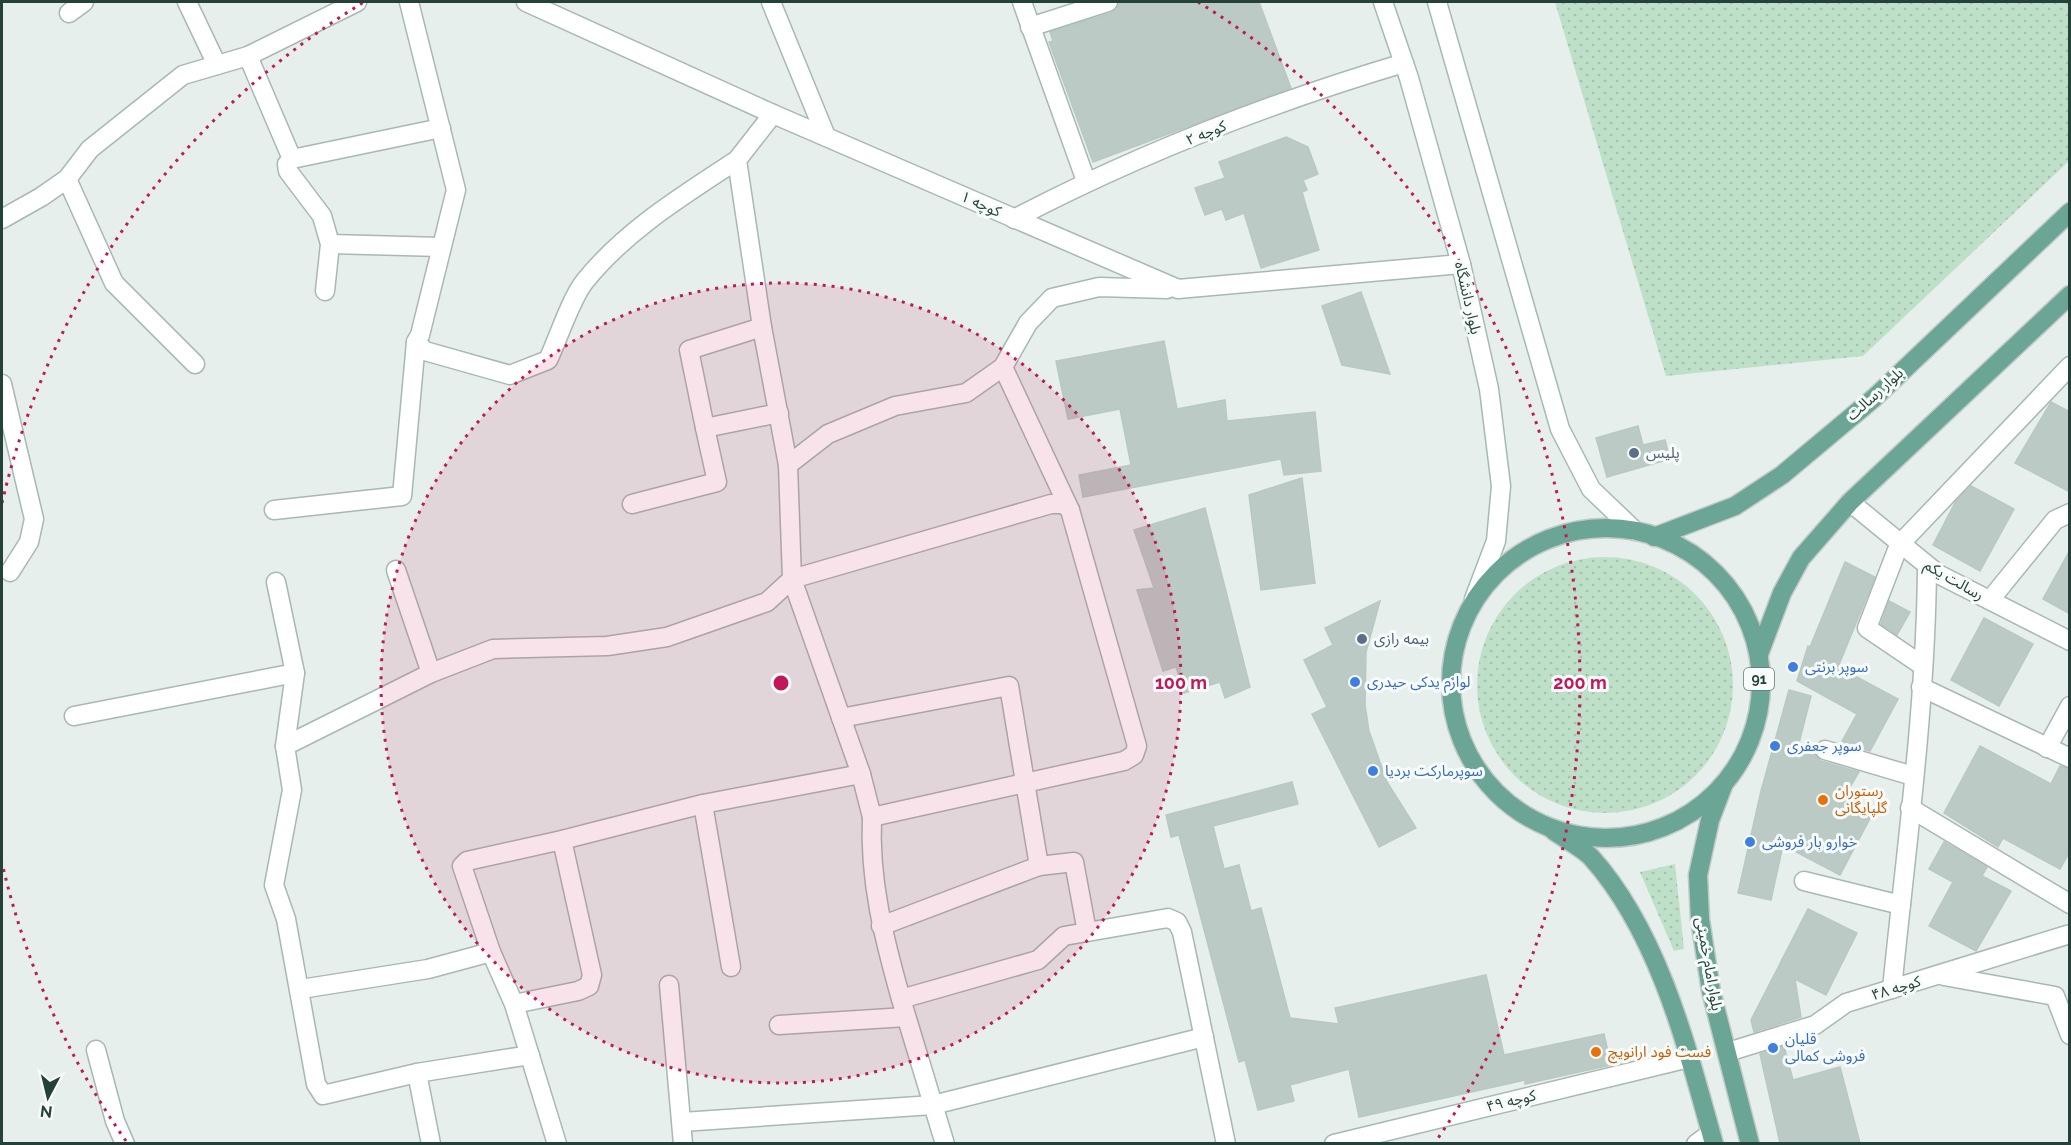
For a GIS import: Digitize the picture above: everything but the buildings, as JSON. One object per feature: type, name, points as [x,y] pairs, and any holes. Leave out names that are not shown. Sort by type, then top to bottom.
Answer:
[{"type":"main road","name":"بلوار رسالت","points":[[1654,537],[1735,506],[1782,475],[1874,398],[2070,212]]},
{"type":"main road","name":"91","points":[[1759,654],[1782,593],[1801,558],[1850,502],[2070,295]]},
{"type":"main road","name":"91","points":[[1550,828],[1598,837],[1645,835],[1686,816],[1723,785],[1747,748],[1759,702],[1759,654],[1745,612],[1716,572],[1681,546],[1635,531],[1587,527],[1544,540],[1504,563],[1474,599],[1456,642],[1450,686],[1458,732],[1478,775],[1511,805],[1589,855],[1640,926],[1689,1058],[1707,1140]]},
{"type":"main road","name":"بلوار امام خمینی","points":[[1723,785],[1710,820],[1698,875],[1700,920],[1710,991],[1728,1052],[1750,1143]]},
{"type":"street","points":[[69,13],[84,2]]},
{"type":"street","points":[[187,2],[217,65]]},
{"type":"street","points":[[2,219],[67,179],[90,149],[183,75],[248,56],[357,2]]},
{"type":"street","points":[[274,510],[402,496],[416,342],[420,334],[456,190],[409,2]]},
{"type":"street","name":"کوچه ۱","points":[[526,2],[773,114],[825,134],[1014,219],[1178,289],[1461,264]]},
{"type":"street","points":[[771,2],[825,134]]},
{"type":"street","points":[[1022,2],[1086,181]]},
{"type":"street","points":[[1030,27],[1108,2]]},
{"type":"street","name":"بلوار دانشگاه","points":[[1383,2],[1404,63],[1461,264],[1489,390],[1501,486],[1496,541],[1474,599]]},
{"type":"street","points":[[1437,2],[1560,429],[1591,489],[1635,531]]},
{"type":"street","points":[[248,56],[292,159]]},
{"type":"street","name":"کوچه ۲","points":[[1014,219],[1086,181],[1312,91],[1404,63]]},
{"type":"street","points":[[416,342],[424,351],[510,375],[548,360],[584,282],[623,241],[673,203],[737,160],[773,114]]},
{"type":"street","points":[[324,291],[330,244],[322,216],[288,171],[287,164],[292,159],[441,128]]},
{"type":"street","points":[[737,160],[762,327],[788,465],[792,579],[861,774],[872,817],[871,853],[881,926],[945,1143]]},
{"type":"street","points":[[67,179],[114,283],[195,364]]},
{"type":"street","points":[[330,244],[441,247]]},
{"type":"street","points":[[788,465],[828,434],[895,406],[966,393],[1003,367],[1028,323],[1052,298],[1100,287],[1178,289]]},
{"type":"street","points":[[632,504],[717,483],[689,350],[762,327]]},
{"type":"street","points":[[1923,666],[1867,628],[1899,545],[2070,366]]},
{"type":"street","points":[[872,817],[1124,761],[1134,754],[1137,746],[1070,510],[1003,367]]},
{"type":"street","points":[[2,384],[34,519],[29,542],[10,572]]},
{"type":"street","points":[[705,428],[779,413]]},
{"type":"street","name":"رسالت یکم","points":[[1850,502],[1927,566],[2070,641]]},
{"type":"street","points":[[285,746],[431,673],[493,649],[608,646],[666,637],[767,602],[792,579],[1051,504],[1064,504],[1070,510]]},
{"type":"street","points":[[1990,600],[2055,520],[2070,513]]},
{"type":"street","points":[[1892,989],[1923,666],[1927,566]]},
{"type":"street","points":[[396,570],[431,673]]},
{"type":"street","points":[[276,582],[295,673],[285,746],[292,790],[274,885],[286,919],[301,989],[316,1084],[323,1095],[417,1072],[530,1055]]},
{"type":"street","points":[[74,716],[295,673]]},
{"type":"street","points":[[841,718],[1009,686],[1023,783],[1039,866]]},
{"type":"street","points":[[1921,687],[2070,758]]},
{"type":"street","points":[[2047,748],[2070,706]]},
{"type":"street","points":[[1825,750],[1913,776]]},
{"type":"street","points":[[557,1143],[514,1004],[491,952],[462,866],[466,861],[562,840],[703,804],[861,774]]},
{"type":"street","points":[[703,804],[731,967]]},
{"type":"street","points":[[1910,808],[2070,904]]},
{"type":"street","points":[[514,1004],[578,992],[589,986],[592,975],[562,840]]},
{"type":"street","points":[[881,926],[1039,866],[1074,862],[1087,932]]},
{"type":"street","points":[[1804,881],[1901,905]]},
{"type":"street","points":[[901,999],[1038,960],[1064,936],[1168,918],[1177,922],[1182,932],[1226,1143]]},
{"type":"street","name":"کوچه ۴۸","points":[[1728,1052],[1815,1025],[1846,1003],[2070,934]]},
{"type":"street","points":[[301,989],[428,969],[491,952]]},
{"type":"street","points":[[1939,975],[2055,996],[2070,1035]]},
{"type":"street","points":[[669,985],[684,1143]]},
{"type":"street","points":[[779,1025],[906,1017]]},
{"type":"street","points":[[682,1122],[933,1105],[1204,1037]]},
{"type":"street","points":[[96,1050],[115,1121],[125,1143]]},
{"type":"street","name":"کوچه ۴۹","points":[[1334,1143],[1689,1058]]},
{"type":"street","points":[[417,1072],[431,1143]]},
{"type":"green space","points":[[1555,2],[2069,2],[2069,161],[1863,356],[1666,376]]},
{"type":"green space","points":[[1605,557],[1642,563],[1665,572],[1686,586],[1704,604],[1723,636],[1730,660],[1733,685],[1727,722],[1718,745],[1704,766],[1686,784],[1654,803],[1630,810],[1605,813],[1568,807],[1545,798],[1524,784],[1506,766],[1487,734],[1480,710],[1477,685],[1483,648],[1492,625],[1506,604],[1524,586],[1556,567],[1580,560]]},
{"type":"green space","points":[[1675,864],[1684,949],[1674,951],[1640,872]]},
{"type":"place","name":"پلیس","points":[[1634,453]]},
{"type":"place","name":"بیمه رازی","points":[[1362,639]]},
{"type":"place","name":"سوپر برنتی","points":[[1793,667]]},
{"type":"place","name":"لوازم یدکی حیدری","points":[[1355,682]]},
{"type":"place","name":"سوپر جعفری","points":[[1775,746]]},
{"type":"place","name":"سوپرمارکت بردیا","points":[[1373,771]]},
{"type":"place","name":"رستوران گلپایگانی","points":[[1823,800]]},
{"type":"place","name":"خوارو بار فروشی","points":[[1750,842]]},
{"type":"place","name":"قلیان فروشی کمالی","points":[[1773,1048]]},
{"type":"place","name":"فست فود ارانویچ","points":[[1596,1052]]}]
